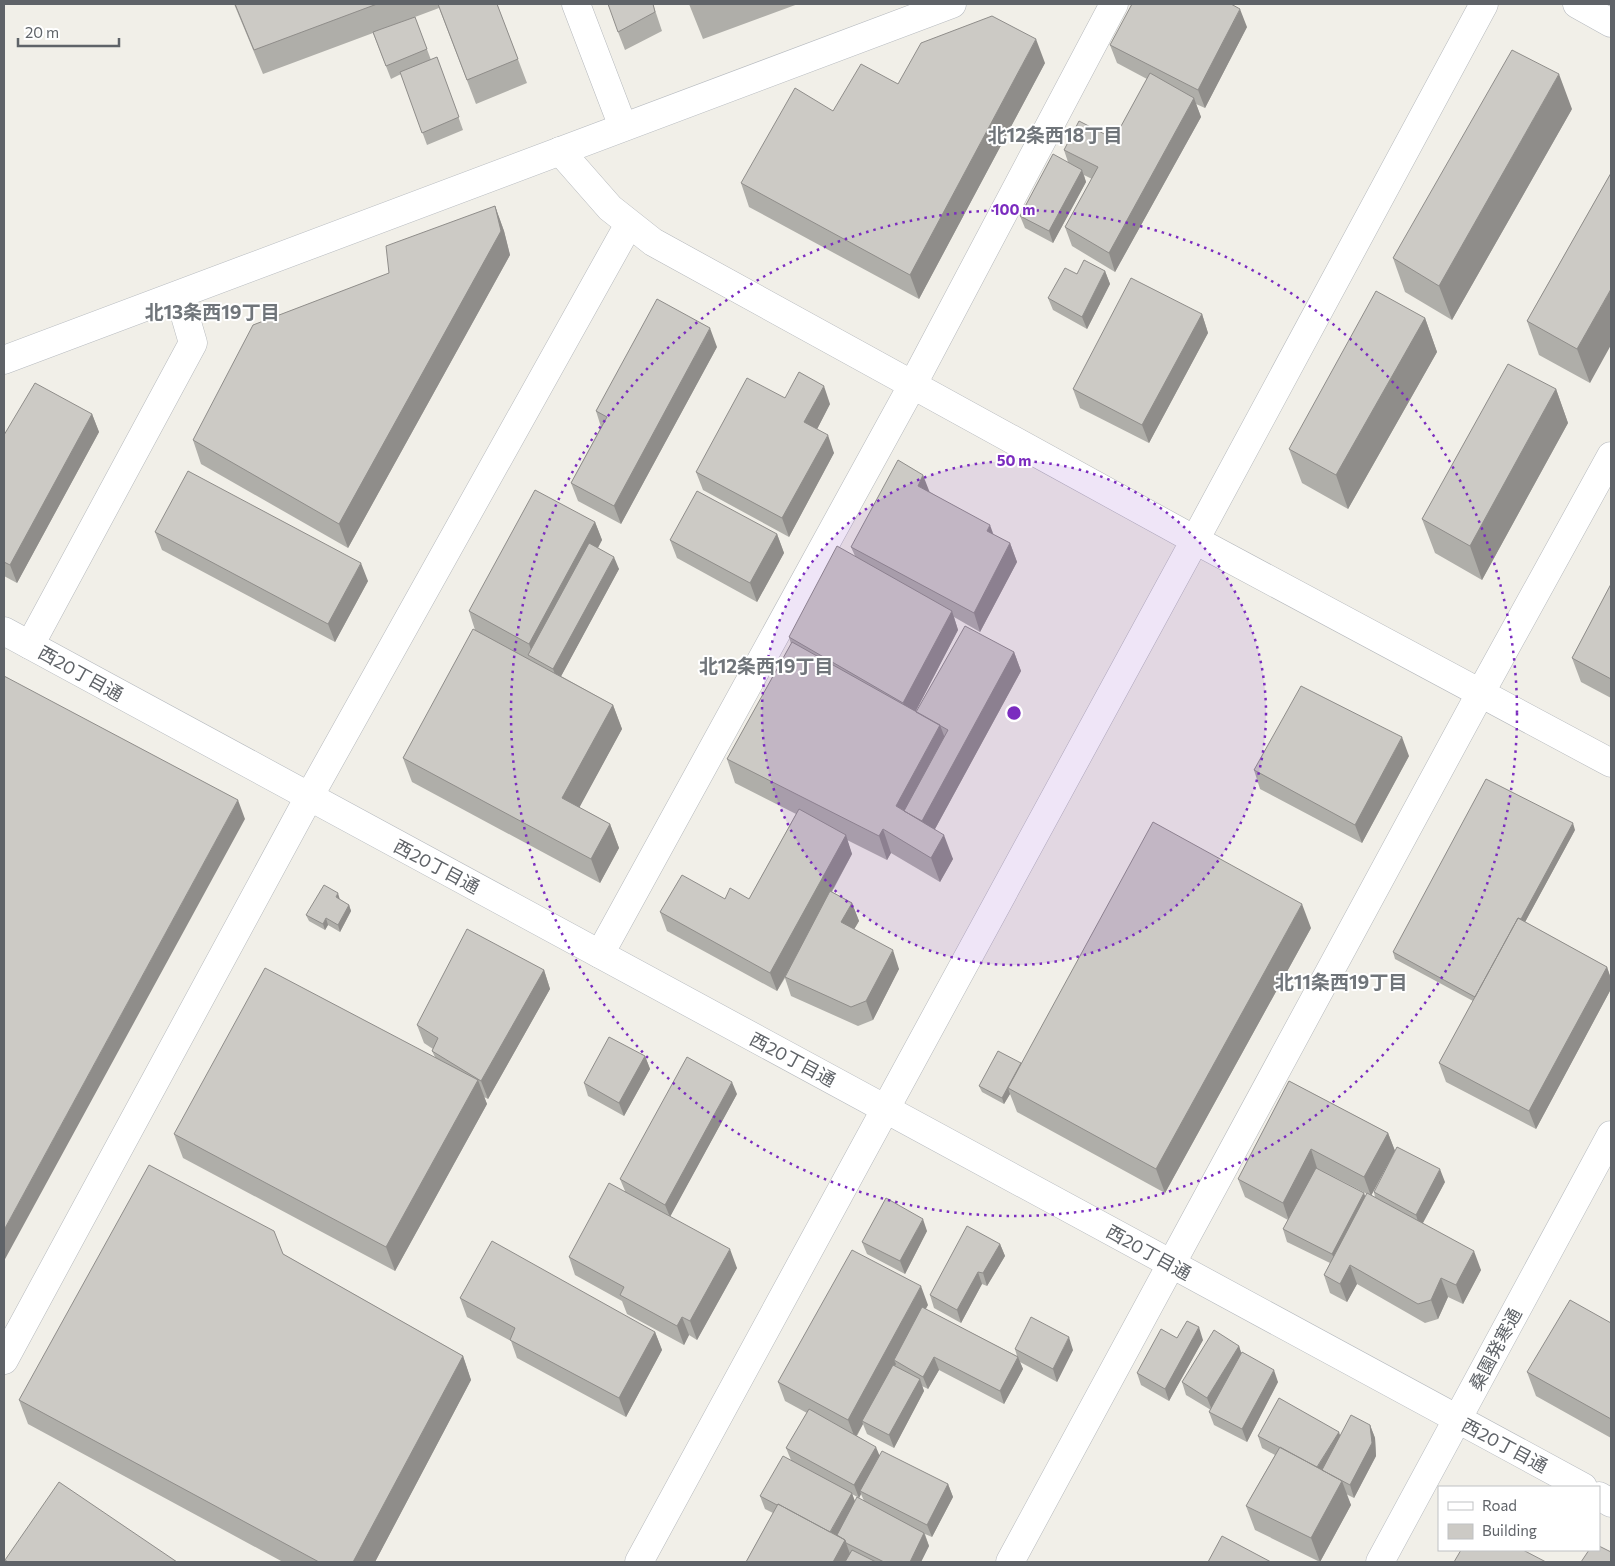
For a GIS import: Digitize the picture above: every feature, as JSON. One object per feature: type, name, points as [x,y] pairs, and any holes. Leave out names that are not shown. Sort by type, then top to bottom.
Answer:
[{"type":"street","points":[[576,4],[623,127]]},
{"type":"street","points":[[4,360],[952,4]]},
{"type":"street","points":[[600,954],[913,384],[1114,4]]},
{"type":"street","points":[[639,1562],[1484,4]]},
{"type":"street","points":[[1577,4],[1611,23]]},
{"type":"street","points":[[560,151],[610,208],[653,242],[1195,540],[1611,763]]},
{"type":"street","points":[[4,1360],[309,797],[629,224]]},
{"type":"street","points":[[30,645],[193,343],[179,295]]},
{"type":"street","points":[[1010,1562],[1481,692],[1611,456]]},
{"type":"street","name":"西20丁目通","points":[[4,631],[1581,1486]]},
{"type":"street","name":"桑園発寒通","points":[[1380,1562],[1611,1135]]},
{"type":"street","points":[[1600,1497],[1611,1503]]},
{"type":"building","points":[[235,4],[377,4],[254,50]]},
{"type":"building","points":[[438,4],[497,4],[518,59],[467,80]]},
{"type":"building","points":[[608,4],[653,4],[655,12],[618,32]]},
{"type":"building","points":[[1132,4],[1231,4],[1240,9],[1198,90],[1110,45]]},
{"type":"building","points":[[992,16],[1036,39],[910,275],[741,183],[795,88],[833,111],[861,64],[898,84],[921,43]]},
{"type":"building","points":[[415,17],[427,49],[386,66],[373,32]]},
{"type":"building","points":[[1512,50],[1559,74],[1439,286],[1393,258]]},
{"type":"building","points":[[437,57],[459,117],[422,133],[400,72]]},
{"type":"building","points":[[1150,73],[1194,98],[1109,253],[1065,227],[1098,167],[1064,150],[1079,121],[1114,139]]},
{"type":"building","points":[[1053,154],[1082,170],[1049,231],[1020,216]]},
{"type":"building","points":[[1611,173],[1611,289],[1577,349],[1527,321]]},
{"type":"building","points":[[495,206],[501,231],[339,524],[193,440],[253,325],[389,273],[386,246]]},
{"type":"building","points":[[1084,260],[1105,271],[1082,317],[1048,298],[1065,268],[1077,274]]},
{"type":"building","points":[[1131,278],[1202,314],[1142,425],[1073,389]]},
{"type":"building","points":[[1376,291],[1425,318],[1336,475],[1289,449]]},
{"type":"building","points":[[657,299],[710,328],[614,506],[571,483],[607,417],[596,411]]},
{"type":"building","points":[[1508,364],[1556,389],[1470,546],[1422,519]]},
{"type":"building","points":[[799,372],[824,386],[804,422],[828,435],[782,518],[696,472],[747,378],[785,398]]},
{"type":"building","points":[[35,383],[92,414],[10,565],[4,562],[4,435]]},
{"type":"building","points":[[898,460],[923,475],[918,486],[990,525],[987,531],[1010,543],[974,613],[851,547]]},
{"type":"building","points":[[188,471],[361,563],[328,624],[155,532]]},
{"type":"building","points":[[535,490],[595,522],[529,644],[469,611]]},
{"type":"building","points":[[697,491],[777,534],[750,583],[670,540]]},
{"type":"building","points":[[589,543],[614,557],[553,669],[528,655]]},
{"type":"building","points":[[837,546],[952,611],[903,703],[789,637]]},
{"type":"building","points":[[1611,584],[1611,679],[1572,658]]},
{"type":"building","points":[[965,626],[1014,652],[922,821],[904,811],[948,730],[916,712]]},
{"type":"building","points":[[473,629],[613,705],[562,798],[610,824],[591,859],[403,758]]},
{"type":"building","points":[[792,642],[940,725],[896,806],[944,835],[931,858],[883,829],[879,836],[727,759]]},
{"type":"building","points":[[4,676],[238,800],[4,1230]]},
{"type":"building","points":[[1301,686],[1402,737],[1355,825],[1254,770]]},
{"type":"building","points":[[1486,779],[1573,823],[1521,919],[1518,918],[1475,997],[1393,952]]},
{"type":"building","points":[[799,809],[846,835],[770,973],[660,912],[682,875],[725,899],[730,888],[749,899]]},
{"type":"building","points":[[1153,822],[1302,904],[1156,1169],[1008,1088]]},
{"type":"building","points":[[324,885],[338,893],[336,897],[349,905],[338,925],[326,918],[323,924],[306,915]]},
{"type":"building","points":[[830,891],[852,903],[841,922],[893,950],[866,1001],[851,1007],[785,977]]},
{"type":"building","points":[[1518,918],[1607,967],[1529,1111],[1439,1063]]},
{"type":"building","points":[[467,929],[544,970],[481,1081],[432,1051],[438,1038],[417,1025]]},
{"type":"building","points":[[265,968],[478,1080],[386,1247],[174,1134]]},
{"type":"building","points":[[609,1037],[645,1056],[619,1103],[584,1083]]},
{"type":"building","points":[[998,1051],[1021,1063],[1002,1098],[979,1086]]},
{"type":"building","points":[[687,1057],[732,1082],[665,1205],[620,1179]]},
{"type":"building","points":[[1289,1081],[1388,1133],[1364,1177],[1311,1149],[1283,1203],[1238,1179]]},
{"type":"building","points":[[1397,1147],[1440,1169],[1416,1215],[1374,1192]]},
{"type":"building","points":[[149,1165],[274,1231],[283,1254],[463,1356],[353,1562],[319,1562],[19,1400]]},
{"type":"building","points":[[1316,1168],[1364,1193],[1332,1254],[1283,1229]]},
{"type":"building","points":[[609,1183],[730,1249],[690,1321],[682,1317],[677,1326],[620,1295],[624,1287],[569,1257]]},
{"type":"building","points":[[1367,1193],[1474,1251],[1456,1285],[1441,1278],[1431,1300],[1418,1304],[1350,1265],[1340,1284],[1324,1275]]},
{"type":"building","points":[[886,1198],[923,1219],[900,1261],[862,1242]]},
{"type":"building","points":[[967,1226],[1000,1244],[983,1273],[978,1272],[957,1310],[930,1295]]},
{"type":"building","points":[[492,1241],[655,1332],[619,1398],[510,1340],[515,1328],[460,1298]]},
{"type":"building","points":[[852,1250],[921,1286],[848,1420],[778,1382]]},
{"type":"building","points":[[1570,1300],[1611,1323],[1611,1419],[1527,1372]]},
{"type":"building","points":[[922,1307],[1018,1357],[1000,1391],[934,1357],[923,1377],[894,1360]]},
{"type":"building","points":[[1031,1317],[1069,1337],[1053,1369],[1015,1349]]},
{"type":"building","points":[[1187,1321],[1199,1327],[1165,1389],[1137,1373],[1161,1329],[1177,1338]]},
{"type":"building","points":[[1214,1330],[1239,1346],[1207,1398],[1182,1382]]},
{"type":"building","points":[[1242,1352],[1274,1370],[1242,1429],[1209,1412]]},
{"type":"building","points":[[893,1365],[920,1379],[889,1435],[862,1421]]},
{"type":"building","points":[[1279,1398],[1339,1432],[1317,1467],[1258,1436]]},
{"type":"building","points":[[809,1409],[876,1447],[854,1485],[786,1448]]},
{"type":"building","points":[[1351,1415],[1370,1425],[1372,1443],[1350,1485],[1322,1470]]},
{"type":"building","points":[[1280,1447],[1342,1481],[1311,1538],[1246,1506]]},
{"type":"building","points":[[882,1451],[948,1484],[927,1525],[860,1491]]},
{"type":"building","points":[[783,1456],[852,1493],[830,1532],[760,1496]]},
{"type":"building","points":[[59,1482],[177,1562],[8,1562],[5,1560]]},
{"type":"building","points":[[857,1497],[924,1533],[910,1562],[884,1562],[846,1543],[845,1540],[837,1535]]},
{"type":"building","points":[[778,1504],[845,1540],[833,1562],[746,1562]]},
{"type":"building","points":[[1222,1536],[1271,1562],[1208,1562]]},
{"type":"building","points":[[1600,1546],[1611,1552],[1611,1562],[1581,1562],[1588,1551],[1600,1551]]},
{"type":"building","points":[[852,1550],[876,1562],[845,1562]]},
{"type":"building","points":[[1460,1551],[1525,1551],[1546,1562],[1454,1562]]},
{"type":"district","name":"北12条西18丁目","points":[[1055,134]]},
{"type":"district","name":"北13条西19丁目","points":[[212,311]]},
{"type":"district","name":"北12条西19丁目","points":[[766,665]]},
{"type":"district","name":"北11条西19丁目","points":[[1341,981]]}]
